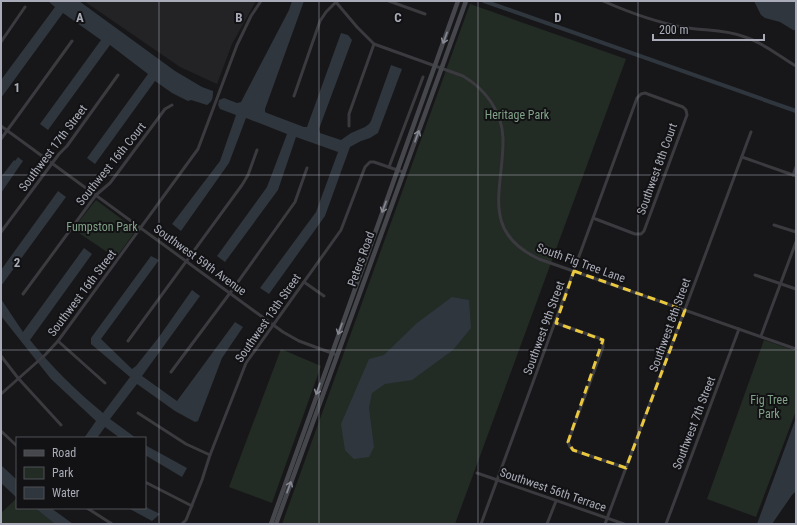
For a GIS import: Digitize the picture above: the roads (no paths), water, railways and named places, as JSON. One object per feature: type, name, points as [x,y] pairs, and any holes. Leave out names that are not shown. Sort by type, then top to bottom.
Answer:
[{"type":"main road","name":"Peters Road","points":[[271,524],[458,1]]},
{"type":"main road","name":"Peters Road","points":[[276,524],[466,2]]},
{"type":"street","name":"Southwest 16th Street","points":[[1,394],[45,355],[58,341],[198,149],[236,45],[262,1]]},
{"type":"street","points":[[294,96],[320,21],[336,1],[374,44],[349,114],[349,126]]},
{"type":"street","points":[[388,1],[425,14]]},
{"type":"street","points":[[603,1],[618,8],[665,23],[683,27],[729,32],[746,37],[760,43],[796,66]]},
{"type":"street","points":[[1,42],[25,7]]},
{"type":"street","points":[[1,139],[72,41]]},
{"type":"street","name":"South Fig Tree Lane","points":[[374,44],[442,67],[472,81],[482,90],[495,108],[500,121],[503,138],[498,201],[500,217],[510,239],[529,254],[796,349]]},
{"type":"street","name":"Southwest 17th Street","points":[[1,232],[52,163],[67,146],[118,75]]},
{"type":"street","points":[[389,167],[423,77]]},
{"type":"street","name":"Southwest 8th Court","points":[[592,218],[635,234],[641,234],[644,231],[687,115],[686,110],[683,107],[645,93],[641,94]]},
{"type":"street","name":"Southwest 9th Street","points":[[481,524],[556,323],[592,218],[637,98],[641,94]]},
{"type":"street","name":"Southwest 16th Court","points":[[23,294],[96,195],[110,183],[165,109],[172,105]]},
{"type":"street","name":"Southwest 59th Avenue","points":[[1,126],[273,324],[299,341],[337,355]]},
{"type":"street","name":"Southwest 8th Street","points":[[605,524],[751,132]]},
{"type":"street","points":[[128,341],[242,185],[248,175],[257,150]]},
{"type":"street","points":[[742,156],[794,176],[796,167]]},
{"type":"street","name":"Southwest 13th Street","points":[[182,524],[186,520],[192,506],[241,372],[273,324],[341,230],[365,167],[370,162],[374,162],[403,172]]},
{"type":"street","points":[[171,372],[295,202],[308,168]]},
{"type":"street","points":[[774,225],[796,232]]},
{"type":"street","points":[[761,336],[796,242]]},
{"type":"street","points":[[755,276],[796,289]]},
{"type":"street","points":[[304,282],[324,296]]},
{"type":"street","points":[[556,323],[599,338],[603,342],[603,347],[568,442],[570,448],[626,468]]},
{"type":"street","name":"Southwest 7th Street","points":[[666,524],[739,329]]},
{"type":"street","points":[[58,341],[105,384]]},
{"type":"street","points":[[1,356],[18,378],[61,425]]},
{"type":"street","points":[[138,412],[186,444],[210,455]]},
{"type":"street","points":[[1,431],[16,445]]},
{"type":"street","name":"Southwest 56th Terrace","points":[[477,473],[624,524]]},
{"type":"street","points":[[146,483],[192,506]]},
{"type":"street","points":[[547,524],[556,501]]},
{"type":"street","points":[[89,509],[112,524]]},
{"type":"water","points":[[48,1],[79,1],[175,71],[202,87],[213,91],[212,100],[207,105],[191,100],[188,101],[172,93],[155,81],[95,164],[87,158],[148,74],[110,45],[48,130],[40,124],[101,40],[63,13],[1,98],[1,80],[55,7]]},
{"type":"water","points":[[292,1],[304,1],[265,112],[307,127],[341,33],[348,35],[352,40],[319,129],[320,133],[341,140],[369,124],[391,65],[402,69],[378,133],[350,147],[325,216],[269,294],[260,288],[316,212],[338,152],[296,137],[278,190],[225,262],[217,256],[267,187],[287,134],[246,118],[229,163],[181,231],[172,224],[220,161],[236,115],[220,109],[218,105],[219,100],[224,98],[237,103],[241,102],[289,10]]},
{"type":"water","points":[[754,1],[796,1],[796,30],[793,30],[780,22],[765,18],[761,15]]},
{"type":"water","points":[[18,157],[23,161],[1,193],[1,177]]},
{"type":"water","points":[[58,191],[66,197],[1,286],[1,270]]},
{"type":"water","points":[[84,248],[92,254],[30,340],[64,378],[103,413],[130,377],[91,344],[91,338],[151,256],[159,260],[101,339],[132,369],[159,337],[192,290],[200,296],[142,376],[177,401],[235,322],[243,327],[222,358],[198,421],[195,422],[175,411],[137,384],[110,419],[135,437],[119,437],[105,427],[98,437],[85,437],[96,421],[51,379],[1,316],[1,299],[23,332]]},
{"type":"water","points":[[452,297],[469,300],[471,328],[453,350],[412,380],[385,384],[372,393],[369,408],[374,447],[369,457],[354,459],[345,450],[341,424],[369,359],[384,355],[417,323]]},
{"type":"water","points":[[796,418],[796,491],[772,524],[757,524]]},
{"type":"water","points":[[146,446],[187,468],[182,477],[146,456]]},
{"type":"water","points":[[1,465],[16,479],[16,497],[1,483]]},
{"type":"water","points":[[146,507],[160,514],[152,521],[130,509],[146,509]]},
{"type":"water","points":[[36,509],[52,509],[73,524],[55,524]]},
{"type":"waterway","points":[[484,1],[796,111]]},
{"type":"park label","name":"Heritage Park","points":[[517,115]]},
{"type":"park label","name":"Fumpston Park","points":[[102,227]]},
{"type":"park label","name":"Fig Tree Park","points":[[769,407]]}]
